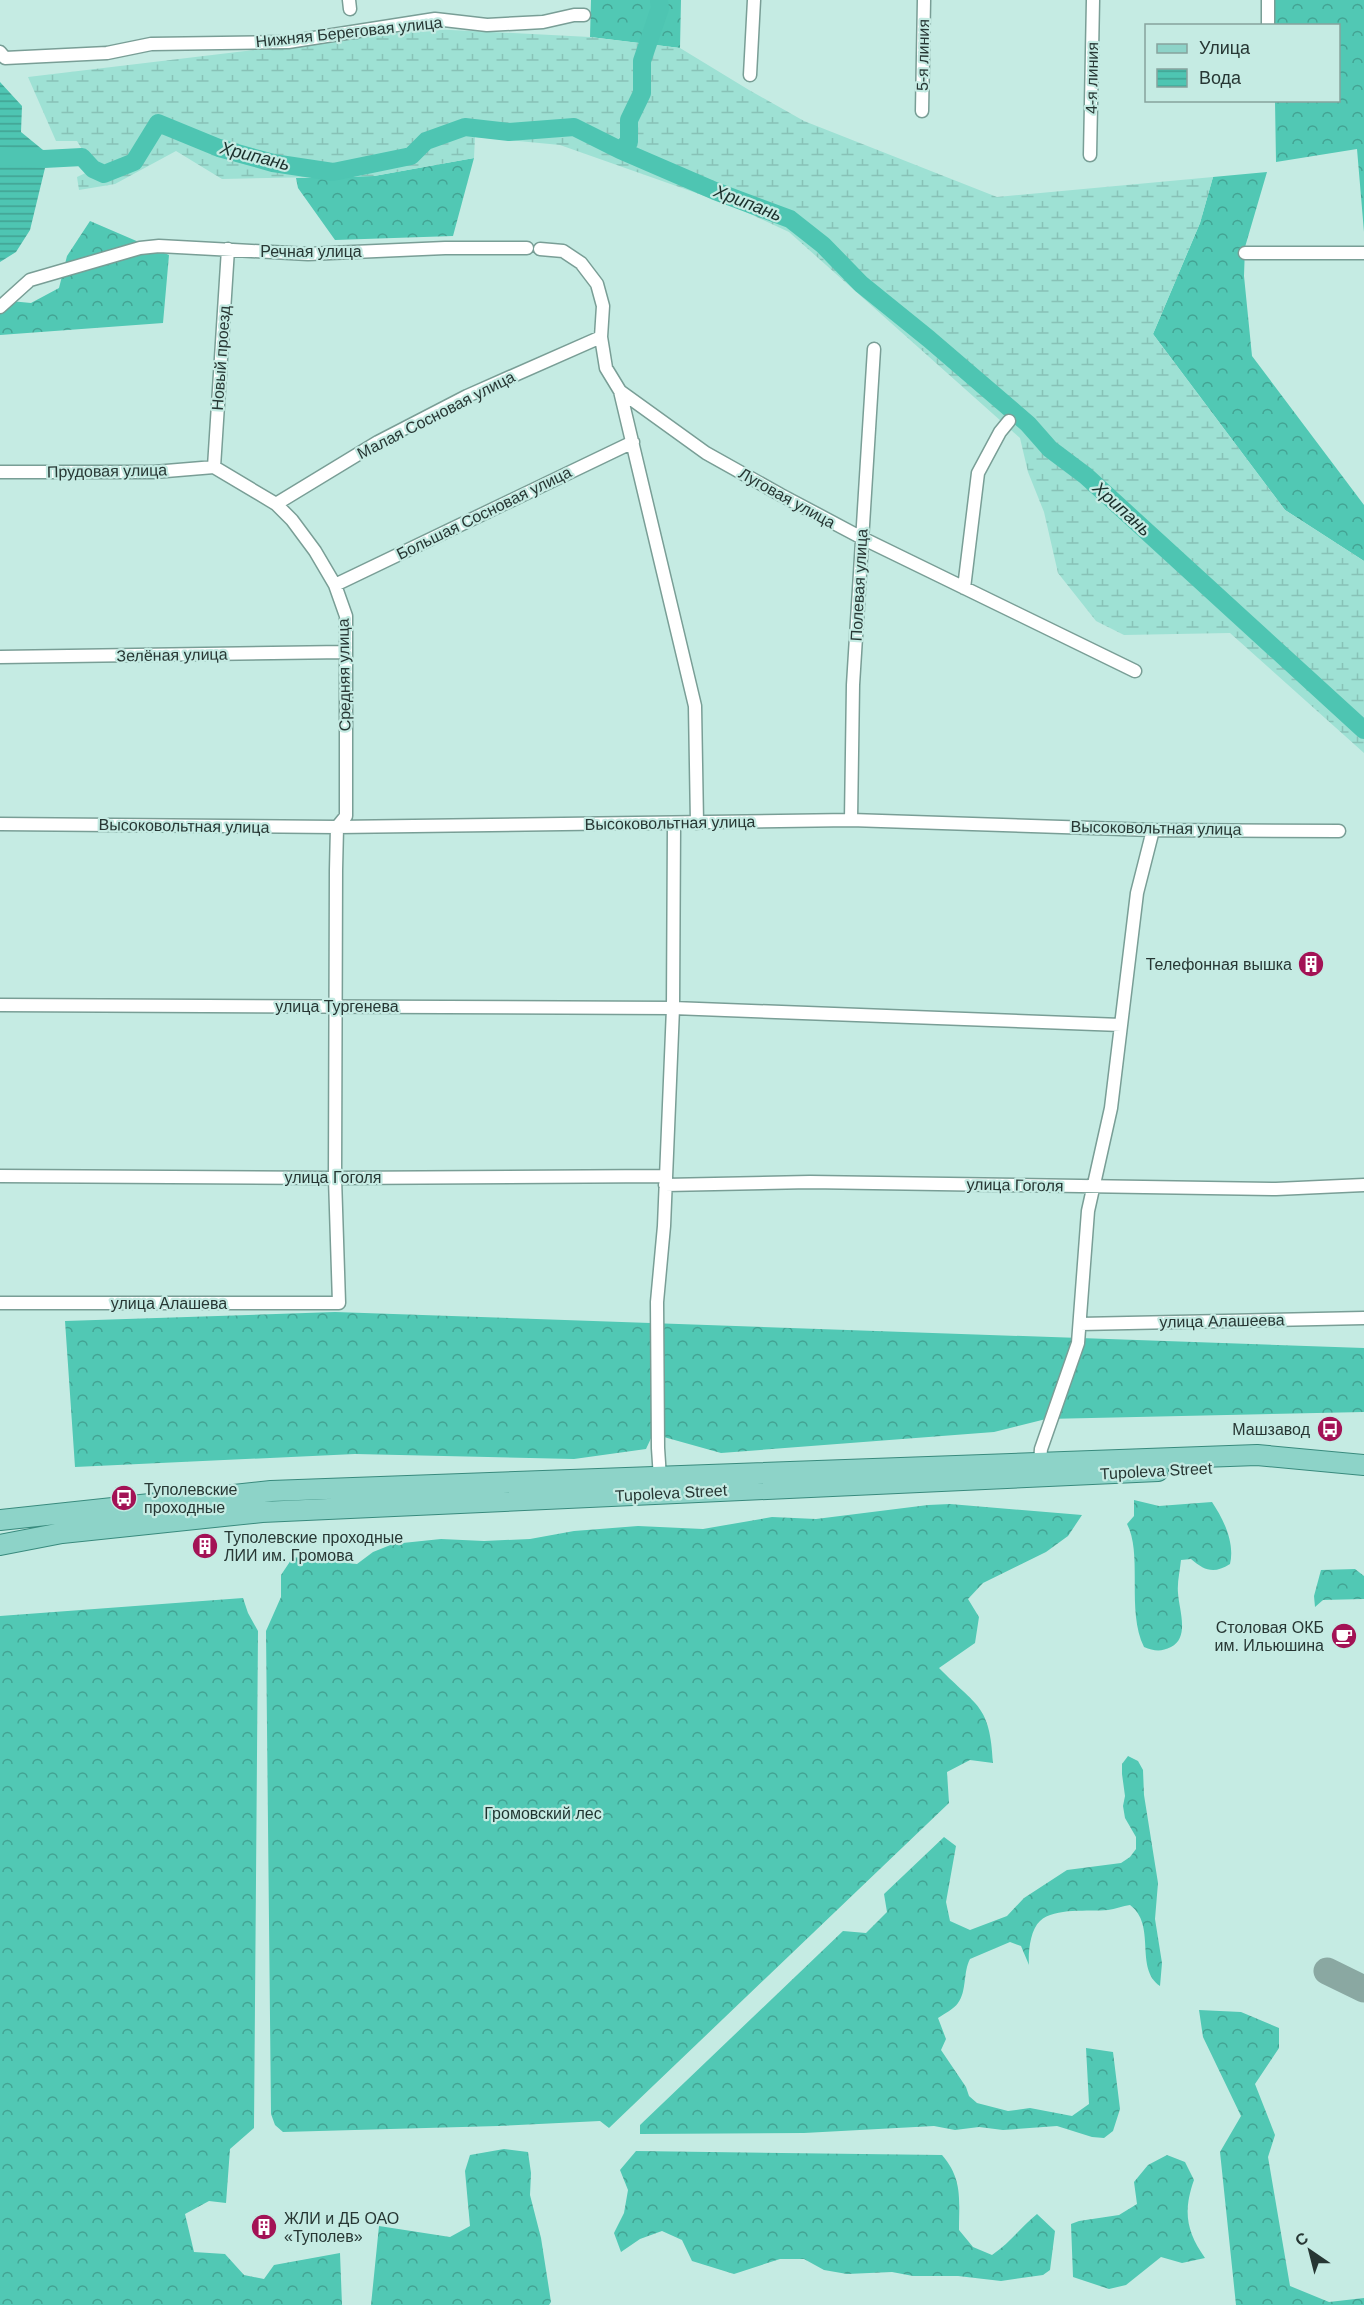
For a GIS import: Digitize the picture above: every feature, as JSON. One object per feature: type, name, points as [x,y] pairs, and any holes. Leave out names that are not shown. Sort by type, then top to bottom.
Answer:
[{"type":"main road","name":"Tupoleva Street","points":[[0,1520],[271,1491],[1257,1455],[1364,1464]]},
{"type":"main road","name":"Tupoleva Street","points":[[0,1545],[62,1533],[262,1512],[1343,1462]]},
{"type":"street","points":[[750,75],[754,0]]},
{"type":"street","name":"5-я линия","points":[[922,111],[924,0]]},
{"type":"street","name":"4-я линия","points":[[1090,155],[1094,0]]},
{"type":"street","points":[[1268,0],[1268,24]]},
{"type":"street","name":"Нижняя Береговая улица","points":[[3,55],[107,54],[152,44],[288,42],[435,19],[487,25],[543,22],[584,15]]},
{"type":"street","name":"Речная улица","points":[[0,307],[30,280],[140,248],[159,246],[308,254],[445,248],[527,248]]},
{"type":"street","name":"Новый проезд","points":[[214,467],[228,249]]},
{"type":"street","points":[[540,249],[563,251],[581,263],[597,284],[603,306],[601,337],[606,368],[620,391],[694,706],[697,823]]},
{"type":"street","points":[[1245,253],[1364,253]]},
{"type":"street","name":"Малая Сосновая улица","points":[[276,504],[378,442],[467,396],[601,337]]},
{"type":"street","name":"Полевая улица","points":[[850,820],[854,685],[874,349]]},
{"type":"street","name":"Луговая улица","points":[[620,391],[706,453],[862,538],[1135,671]]},
{"type":"street","points":[[964,588],[978,473],[1009,421]]},
{"type":"street","name":"Большая Сосновая улица","points":[[335,585],[633,442]]},
{"type":"street","name":"Прудовая улица","points":[[0,472],[154,472],[214,467]]},
{"type":"street","name":"Средняя улица","points":[[214,467],[276,504],[292,520],[315,551],[335,585],[346,616],[346,816],[337,827],[335,1178],[339,1303]]},
{"type":"street","name":"Зелёная улица","points":[[0,657],[345,652]]},
{"type":"street","name":"Высоковольтная улица","points":[[0,824],[337,827],[850,820],[1153,830],[1339,831]]},
{"type":"street","points":[[660,1478],[657,1302],[664,1226],[673,1008],[674,824]]},
{"type":"street","points":[[1040,1462],[1041,1449],[1078,1344],[1088,1211],[1111,1108],[1137,893],[1153,830]]},
{"type":"street","name":"улица Тургенева","points":[[0,1005],[673,1008],[1121,1025]]},
{"type":"street","name":"улица Гоголя","points":[[0,1176],[810,1182],[1276,1189],[1364,1185]]},
{"type":"street","name":"улица Алашева","points":[[0,1303],[339,1303]]},
{"type":"street","name":"улица Алашеева","points":[[1080,1324],[1364,1318]]},
{"type":"green space","points":[[591,0],[681,0],[680,48],[590,37]]},
{"type":"green space","points":[[1273,0],[1364,0],[1364,232],[1357,149],[1276,162],[1275,102],[1340,102],[1340,24],[1273,24]]},
{"type":"green space","points":[[431,29],[590,37],[680,48],[804,121],[997,197],[1213,177],[1200,223],[1153,334],[1285,510],[1364,561],[1364,753],[1230,633],[1124,635],[1096,621],[1058,573],[1044,512],[1028,472],[1020,438],[789,232],[733,206],[560,145],[475,137],[474,158],[374,176],[222,179],[176,151],[115,184],[79,190],[77,177],[94,169],[77,141],[56,141],[28,77]]},
{"type":"green space","points":[[474,158],[453,236],[335,240],[298,188],[296,178],[374,176]]},
{"type":"green space","points":[[1267,172],[1245,247],[1244,276],[1252,356],[1364,505],[1364,561],[1285,510],[1153,334],[1200,223],[1213,177]]},
{"type":"green space","points":[[90,221],[169,255],[163,323],[0,335],[0,300],[31,303],[59,288],[67,256]]},
{"type":"green space","points":[[335,1312],[1364,1348],[1364,1412],[1046,1419],[994,1432],[721,1453],[653,1434],[646,1449],[574,1459],[355,1454],[75,1467],[65,1321]]},
{"type":"green space","points":[[1134,1500],[1159,1506],[1212,1502],[1221,1516],[1230,1540],[1230,1564],[1224,1567],[1210,1570],[1191,1559],[1181,1560],[1178,1589],[1182,1630],[1177,1643],[1164,1650],[1144,1647],[1139,1633],[1136,1617],[1134,1551],[1132,1536],[1127,1524],[1134,1516]]},
{"type":"green space","name":"Громовский лес","points":[[950,1504],[1082,1515],[1068,1536],[1046,1552],[983,1583],[968,1599],[979,1617],[975,1643],[939,1668],[972,1700],[985,1717],[989,1729],[993,1763],[970,1760],[947,1772],[949,1803],[609,2128],[600,2121],[283,2132],[275,2125],[271,2114],[266,1631],[281,1597],[281,1575],[293,1557],[357,1564],[373,1552],[393,1544],[441,1539],[484,1541],[530,1539],[574,1531],[638,1526],[703,1529],[772,1517],[816,1519]]},
{"type":"green space","points":[[1355,1569],[1364,1576],[1364,1599],[1323,1600],[1315,1607],[1314,1596],[1321,1570]]},
{"type":"green space","points":[[243,1598],[258,1631],[254,2128],[230,2149],[226,2203],[209,2201],[185,2214],[194,2252],[225,2254],[244,2275],[264,2279],[274,2265],[340,2253],[342,2305],[0,2305],[0,1616]]},
{"type":"green space","points":[[1128,1756],[1138,1761],[1143,1770],[1144,1795],[1158,1883],[1155,1919],[1162,1963],[1160,1986],[1152,1978],[1148,1969],[1142,1924],[1138,1913],[1130,1905],[1108,1910],[1063,1912],[1046,1917],[1037,1925],[1030,1942],[1029,1965],[1021,1946],[1010,1942],[970,1959],[961,1998],[954,2007],[938,2018],[946,2039],[941,2050],[966,2087],[969,2096],[977,2103],[1008,2111],[1030,2108],[1072,2116],[1089,2104],[1086,2048],[1113,2052],[1120,2109],[1113,2131],[1104,2138],[1092,2137],[1057,2126],[1003,2130],[979,2127],[955,2130],[934,2126],[804,2133],[640,2134],[640,2125],[843,1931],[866,1933],[887,1912],[884,1894],[944,1837],[956,1846],[946,1902],[950,1921],[970,1930],[1007,1916],[1024,1898],[1067,1870],[1121,1863],[1130,1857],[1136,1849],[1136,1837],[1125,1818],[1123,1806],[1125,1796],[1122,1764]]},
{"type":"green space","points":[[1199,2010],[1241,2012],[1279,2028],[1279,2048],[1255,2084],[1275,2135],[1268,2157],[1290,2286],[1329,2302],[1364,2298],[1364,2305],[1236,2305],[1220,2152],[1241,2116],[1203,2037]]},
{"type":"green space","points":[[504,2149],[528,2152],[531,2173],[530,2195],[541,2238],[551,2302],[549,2305],[371,2305],[379,2226],[450,2237],[470,2226],[465,2171],[470,2155]]},
{"type":"green space","points":[[636,2151],[942,2155],[957,2181],[959,2230],[973,2247],[992,2255],[1037,2214],[1055,2231],[1050,2270],[1043,2275],[1001,2281],[958,2276],[913,2276],[892,2272],[847,2274],[824,2270],[804,2259],[780,2259],[734,2274],[692,2261],[682,2240],[662,2231],[640,2239],[621,2252],[614,2233],[624,2213],[628,2190],[620,2170]]},
{"type":"green space","points":[[1167,2155],[1185,2162],[1194,2180],[1188,2201],[1188,2220],[1194,2239],[1205,2258],[1182,2263],[1161,2257],[1126,2285],[1109,2289],[1073,2277],[1071,2224],[1119,2215],[1137,2204],[1134,2182],[1148,2165]]},
{"type":"water","points":[[0,82],[22,106],[21,132],[43,150],[45,168],[30,230],[16,252],[0,262]]},
{"type":"waterway","points":[[620,150],[629,142],[629,120],[642,93],[642,61],[660,8],[659,0]]},
{"type":"waterway","name":"Хрипань","points":[[0,156],[44,159],[82,157],[93,169],[104,174],[134,162],[158,123],[219,148],[273,163],[333,172],[411,156],[426,141],[465,127],[509,132],[574,127],[620,150],[715,191],[790,219],[823,245],[861,284],[1028,424],[1050,449],[1086,476],[1364,730]]},
{"type":"taxiway","points":[[1327,1971],[1364,1989]]},
{"type":"place","name":"Телефонная вышка","points":[[1311,964]]},
{"type":"place","name":"Машзавод","points":[[1330,1429]]},
{"type":"place","name":"Туполевские проходные","points":[[124,1498]]},
{"type":"place","name":"Туполевские проходные ЛИИ им. Громова","points":[[205,1546]]},
{"type":"place","name":"Столовая ОКБ им. Ильюшина","points":[[1344,1636]]},
{"type":"place","name":"ЖЛИ и ДБ ОАО «Туполев»","points":[[264,2227]]}]
